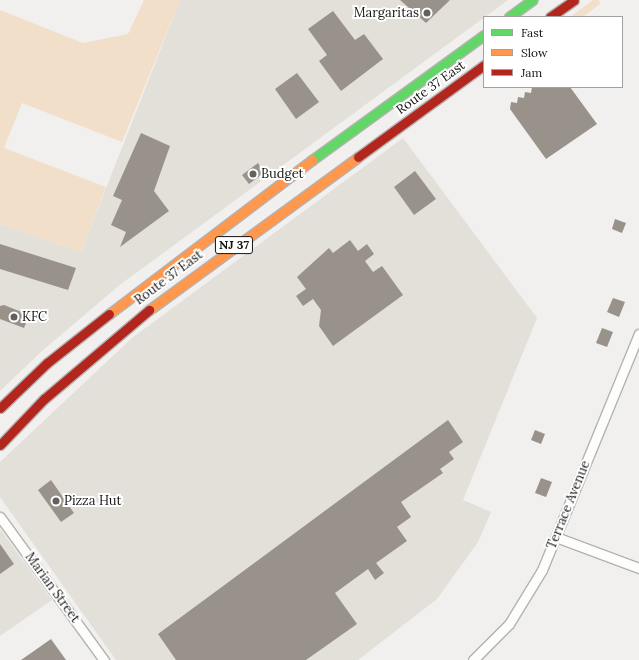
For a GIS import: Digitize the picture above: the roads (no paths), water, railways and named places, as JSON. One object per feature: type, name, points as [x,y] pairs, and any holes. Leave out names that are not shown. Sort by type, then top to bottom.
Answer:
[{"type":"highway","points":[[510,16],[532,0]]},
{"type":"highway","points":[[551,16],[574,0]]},
{"type":"highway","name":"Route 37 East","points":[[0,408],[48,363],[182,255],[483,36]]},
{"type":"highway","name":"Route 37 East","points":[[0,445],[44,400],[132,322],[483,66]]},
{"type":"street","name":"Terrace Avenue","points":[[473,660],[509,624],[542,570],[639,334]]},
{"type":"street","name":"Marian Street","points":[[0,516],[104,660]]},
{"type":"street","points":[[556,537],[639,568]]},
{"type":"place","name":"Margaritas","points":[[427,13]]},
{"type":"place","name":"Budget","points":[[253,174]]},
{"type":"place","name":"KFC","points":[[14,317]]},
{"type":"place","name":"Pizza Hut","points":[[56,501]]}]
